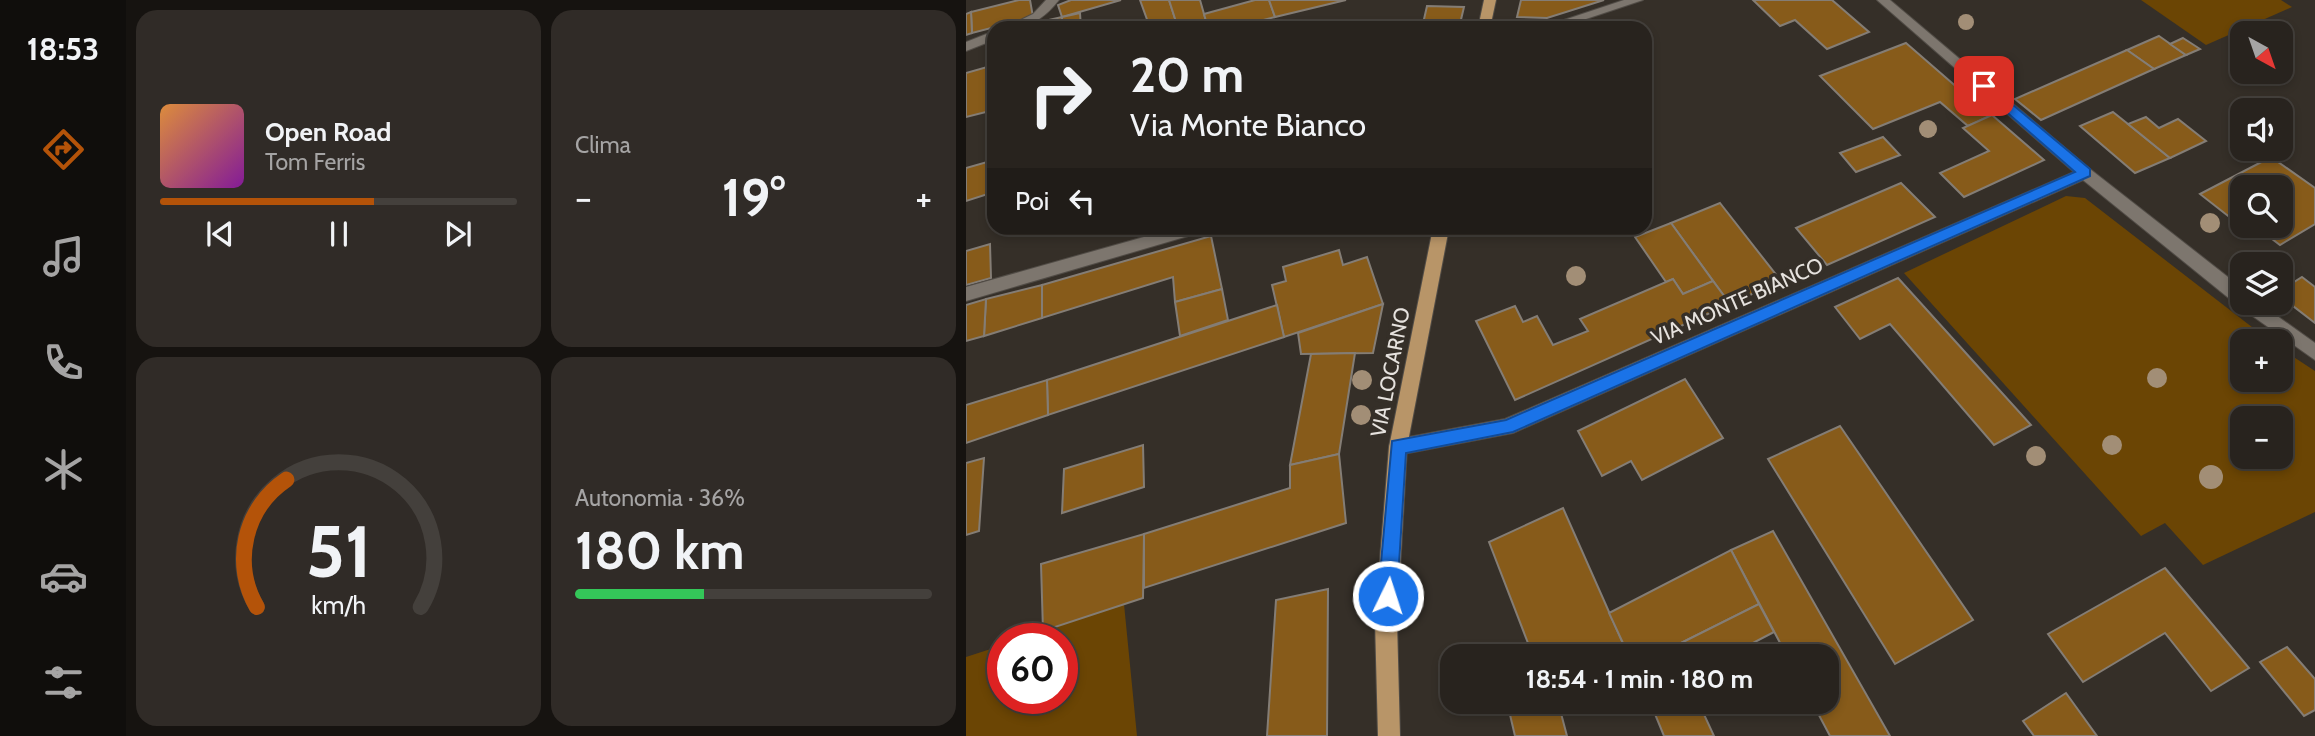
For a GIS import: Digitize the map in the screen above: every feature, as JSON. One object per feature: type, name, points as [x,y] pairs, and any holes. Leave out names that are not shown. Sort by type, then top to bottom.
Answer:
[{"type":"main road","points":[[1486,21],[1490,0]]},
{"type":"main road","name":"VIA LOCARNO","points":[[1388,736],[1386,621],[1398,447],[1440,235]]},
{"type":"street","points":[[1027,21],[1037,17],[1053,0]]},
{"type":"street","points":[[1569,21],[1637,0]]},
{"type":"street","points":[[1883,0],[2085,173],[2230,289]]},
{"type":"street","points":[[966,47],[987,38]]},
{"type":"street","name":"VIA MONTE BIANCO","points":[[1398,447],[1507,427],[2085,173]]},
{"type":"street","points":[[966,294],[1171,235]]},
{"type":"street","points":[[2263,315],[2315,353]]},
{"type":"shaded area","points":[[2141,0],[2281,0],[2292,7],[2260,21],[2230,21],[2230,34],[2206,45]]},
{"type":"shaded area","points":[[2066,196],[2085,198],[2230,310],[2230,315],[2236,315],[2254,329],[2230,329],[2230,392],[2293,392],[2293,357],[2315,371],[2315,512],[2203,565],[2165,523],[2141,536],[1904,273]]},
{"type":"shaded area","points":[[1124,604],[1137,736],[966,736],[966,657],[987,650],[987,714],[1078,714],[1078,623],[1068,623]]},
{"type":"building","points":[[1019,0],[1030,0],[1033,17],[1018,21],[987,21],[987,29],[972,33],[971,12]]},
{"type":"building","points":[[1071,0],[1121,0],[1062,17],[1058,5]]},
{"type":"building","points":[[1140,0],[1169,0],[1176,21],[1148,21]]},
{"type":"building","points":[[1169,0],[1200,0],[1206,21],[1176,21]]},
{"type":"building","points":[[1255,0],[1269,0],[1275,17],[1259,21],[1206,21],[1204,14]]},
{"type":"building","points":[[1269,0],[1346,0],[1275,17]]},
{"type":"building","points":[[1521,0],[1604,0],[1547,18],[1517,17]]},
{"type":"building","points":[[1753,0],[1832,0],[1869,32],[1827,49],[1795,20],[1780,26]]},
{"type":"building","points":[[1427,6],[1464,7],[1461,21],[1424,21]]},
{"type":"building","points":[[971,12],[972,33],[966,35],[966,14]]},
{"type":"building","points":[[1080,13],[1081,21],[1062,21],[1062,17]]},
{"type":"building","points":[[1062,17],[1062,21],[1044,21]]},
{"type":"building","points":[[2159,36],[2186,55],[2154,69],[2127,50]]},
{"type":"building","points":[[2183,38],[2200,49],[2186,55],[2170,44]]},
{"type":"building","points":[[1906,43],[1990,116],[1968,126],[1940,102],[1873,129],[1820,76]]},
{"type":"building","points":[[2127,50],[2154,69],[2041,120],[2015,99]]},
{"type":"building","points":[[987,67],[987,112],[966,117],[966,73]]},
{"type":"building","points":[[2113,112],[2170,158],[2135,173],[2080,126]]},
{"type":"building","points":[[1992,115],[2044,160],[1964,197],[1940,173],[1989,151],[1963,128]]},
{"type":"building","points":[[2146,117],[2159,128],[2178,119],[2206,141],[2170,158],[2128,124]]},
{"type":"building","points":[[1883,137],[1900,155],[1856,172],[1840,153]]},
{"type":"building","points":[[2263,161],[2277,161],[2315,188],[2315,224],[2293,237],[2293,175],[2236,175]]},
{"type":"building","points":[[987,162],[987,194],[966,201],[966,168]]},
{"type":"building","points":[[2230,178],[2230,217],[2200,194]]},
{"type":"building","points":[[1901,183],[1935,217],[1827,265],[1796,228]]},
{"type":"building","points":[[1720,203],[1781,281],[1730,304],[1671,223]]},
{"type":"building","points":[[1671,223],[1713,281],[1683,294],[1673,279],[1666,282],[1635,237],[1652,235],[1652,230]]},
{"type":"building","points":[[1211,236],[1222,289],[1175,302],[1173,277],[1042,318],[1042,285]]},
{"type":"building","points":[[2271,238],[2292,238],[2280,245]]},
{"type":"building","points":[[990,244],[991,278],[966,285],[966,251]]},
{"type":"building","points":[[1339,250],[1343,265],[1367,257],[1383,304],[1284,337],[1272,285],[1286,281],[1283,267]]},
{"type":"building","points":[[2302,277],[2315,287],[2315,323],[2293,306],[2293,283]]},
{"type":"building","points":[[1898,278],[2031,425],[1994,445],[1890,324],[1860,339],[1835,307]]},
{"type":"building","points":[[1673,279],[1683,294],[1713,281],[1730,304],[1515,400],[1476,321],[1515,306],[1523,322],[1537,316],[1553,345],[1588,331],[1580,319]]},
{"type":"building","points":[[1042,285],[1042,318],[984,336],[986,299]]},
{"type":"building","points":[[1222,289],[1228,320],[1180,336],[1175,302]]},
{"type":"building","points":[[986,299],[984,336],[966,341],[966,305]]},
{"type":"building","points":[[1383,304],[1373,353],[1301,354],[1298,333]]},
{"type":"building","points":[[1277,305],[1284,337],[1048,415],[1047,380]]},
{"type":"building","points":[[1355,353],[1339,454],[1290,465],[1311,354]]},
{"type":"building","points":[[1685,379],[1723,438],[1642,480],[1631,461],[1602,476],[1578,431]]},
{"type":"building","points":[[1047,380],[1048,415],[966,443],[966,405]]},
{"type":"building","points":[[1840,426],[1973,620],[1895,664],[1768,459]]},
{"type":"building","points":[[1143,445],[1144,487],[1062,513],[1064,469]]},
{"type":"building","points":[[1339,454],[1346,523],[1144,588],[1144,534],[1290,488],[1290,465]]},
{"type":"building","points":[[984,458],[979,531],[966,535],[966,463]]},
{"type":"building","points":[[1563,508],[1623,644],[1528,644],[1489,542]]},
{"type":"building","points":[[1773,531],[1837,644],[1781,644],[1731,550]]},
{"type":"building","points":[[1144,534],[1143,598],[1067,623],[1043,623],[1041,564]]},
{"type":"building","points":[[1731,550],[1759,604],[1679,644],[1623,644],[1609,613]]},
{"type":"building","points":[[2165,568],[2249,668],[2211,691],[2165,633],[2083,682],[2048,634]]},
{"type":"building","points":[[1328,589],[1327,736],[1267,736],[1276,600]]},
{"type":"building","points":[[1759,604],[1774,632],[1751,644],[1679,644]]},
{"type":"building","points":[[1839,647],[1890,736],[1830,736],[1818,714],[1839,714]]},
{"type":"building","points":[[2287,647],[2315,679],[2315,710],[2304,716],[2260,662]]},
{"type":"building","points":[[2066,693],[2097,736],[2034,736],[2023,721]]},
{"type":"building","points":[[1510,714],[1561,714],[1567,736],[1515,736]]},
{"type":"building","points":[[1655,714],[1704,714],[1714,736],[1664,736]]},
{"type":"route","points":[[1388,596],[1398,447],[1507,427],[2085,173],[1984,86]]}]
